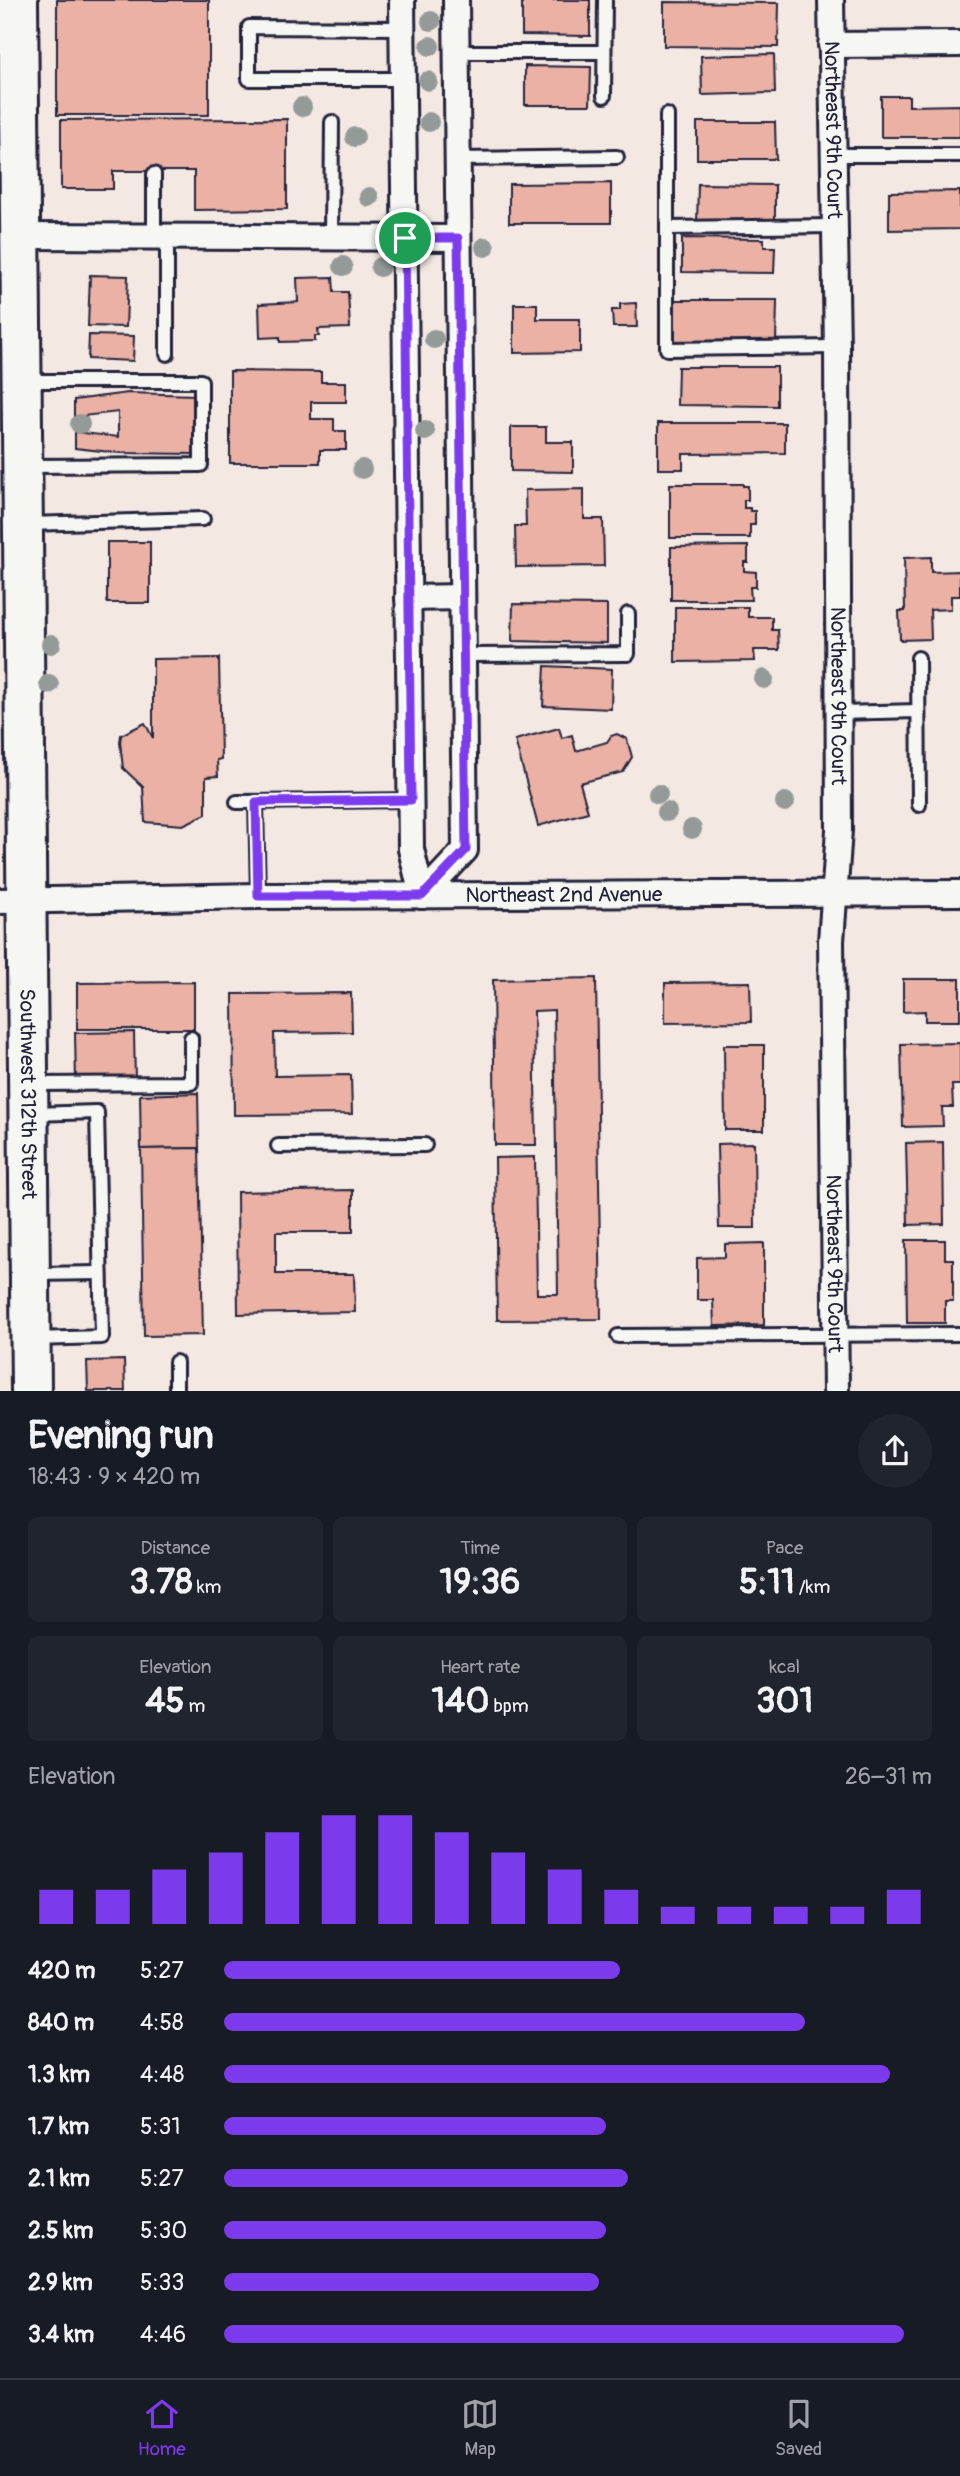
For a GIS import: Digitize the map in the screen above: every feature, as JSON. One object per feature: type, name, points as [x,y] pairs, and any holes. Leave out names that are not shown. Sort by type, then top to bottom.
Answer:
[{"type":"highway","name":"Southwest 312th Street","points":[[19,0],[10,67],[20,236],[23,524],[13,901],[28,1099],[31,1391]]},
{"type":"street","points":[[402,0],[411,849],[422,896]]},
{"type":"street","points":[[422,896],[466,850],[456,0]]},
{"type":"street","name":"Northeast 9th Court","points":[[831,0],[837,347],[839,830],[831,954],[836,1391]]},
{"type":"street","points":[[831,45],[960,44]]},
{"type":"street","points":[[20,236],[458,238]]},
{"type":"street","points":[[408,598],[462,597]]},
{"type":"street","name":"Northeast 2nd Avenue","points":[[13,901],[258,896],[960,893]]},
{"type":"lane","points":[[604,96],[605,0]]},
{"type":"lane","points":[[402,28],[249,27],[249,79],[403,79]]},
{"type":"lane","points":[[456,52],[604,52]]},
{"type":"lane","points":[[667,116],[667,349],[837,347]]},
{"type":"lane","points":[[331,237],[332,122]]},
{"type":"lane","points":[[833,155],[960,155]]},
{"type":"lane","points":[[458,159],[617,157]]},
{"type":"lane","points":[[154,174],[161,236],[167,354]]},
{"type":"lane","points":[[667,228],[834,226]]},
{"type":"lane","points":[[22,381],[201,381],[201,465],[22,466]]},
{"type":"lane","points":[[23,524],[203,519]]},
{"type":"lane","points":[[464,655],[628,654],[628,614]]},
{"type":"lane","points":[[918,658],[919,805]]},
{"type":"lane","points":[[838,713],[918,711]]},
{"type":"lane","points":[[237,802],[411,800]]},
{"type":"lane","points":[[256,802],[258,896]]},
{"type":"lane","points":[[28,1099],[191,1083],[191,1038]]},
{"type":"lane","points":[[28,1099],[97,1112],[102,1337],[31,1339]]},
{"type":"lane","points":[[278,1146],[425,1145]]},
{"type":"lane","points":[[30,1274],[100,1273]]},
{"type":"lane","points":[[618,1336],[960,1334]]},
{"type":"lane","points":[[176,1362],[176,1391]]},
{"type":"building","points":[[57,0],[209,0],[209,115],[57,115]]},
{"type":"building","points":[[522,0],[590,0],[590,36],[522,35]]},
{"type":"building","points":[[664,2],[779,3],[778,47],[664,46]]},
{"type":"building","points":[[774,54],[775,93],[702,95],[701,56]]},
{"type":"building","points":[[525,66],[591,67],[590,105],[525,105]]},
{"type":"building","points":[[881,96],[909,96],[909,106],[960,105],[960,137],[881,137]]},
{"type":"building","points":[[287,119],[287,209],[194,210],[194,171],[113,171],[113,189],[61,189],[61,120]]},
{"type":"building","points":[[697,122],[775,122],[776,159],[697,159]]},
{"type":"building","points":[[611,183],[611,223],[509,223],[509,184]]},
{"type":"building","points":[[698,184],[775,185],[775,225],[697,224]]},
{"type":"building","points":[[960,191],[960,229],[889,230],[889,192]]},
{"type":"building","points":[[682,238],[764,239],[764,247],[775,247],[774,273],[682,272]]},
{"type":"building","points":[[90,275],[128,276],[126,327],[88,326]]},
{"type":"building","points":[[333,277],[334,292],[348,292],[350,328],[318,329],[319,336],[315,336],[315,341],[280,342],[280,337],[260,338],[259,304],[298,302],[297,278]]},
{"type":"building","points":[[673,300],[777,300],[776,343],[673,342]]},
{"type":"building","points":[[636,303],[637,327],[613,327],[612,310],[620,310],[620,304]]},
{"type":"building","points":[[514,304],[537,304],[537,319],[580,319],[580,352],[514,353]]},
{"type":"building","points":[[89,335],[134,336],[133,361],[88,359]]},
{"type":"building","points":[[678,367],[777,367],[777,406],[677,405]]},
{"type":"building","points":[[230,371],[321,372],[321,382],[346,382],[346,402],[311,402],[311,419],[334,419],[334,431],[346,431],[346,450],[320,450],[320,463],[230,463]]},
{"type":"building","points":[[128,393],[196,395],[194,454],[120,453],[75,448],[75,432],[118,437],[118,412],[74,417],[74,400]]},
{"type":"building","points":[[658,423],[785,423],[785,453],[683,454],[683,469],[658,469]]},
{"type":"building","points":[[511,427],[546,427],[546,442],[573,442],[573,472],[511,471]]},
{"type":"building","points":[[670,484],[748,486],[748,500],[744,500],[744,508],[755,511],[755,525],[750,525],[750,538],[670,538]]},
{"type":"building","points":[[584,489],[584,519],[603,519],[604,566],[516,567],[515,526],[526,526],[525,490]]},
{"type":"building","points":[[107,542],[150,542],[150,603],[107,603]]},
{"type":"building","points":[[748,546],[748,562],[744,562],[744,571],[756,572],[756,587],[750,587],[751,600],[671,600],[671,547]]},
{"type":"building","points":[[931,557],[931,572],[960,571],[960,596],[951,596],[951,609],[930,610],[931,639],[900,640],[899,611],[905,611],[904,558]]},
{"type":"building","points":[[513,604],[607,605],[607,643],[512,641]]},
{"type":"building","points":[[675,607],[748,607],[748,617],[772,617],[772,630],[778,630],[779,650],[754,650],[755,661],[675,662]]},
{"type":"building","points":[[219,658],[221,759],[217,760],[218,776],[206,777],[206,814],[183,825],[145,822],[143,787],[123,768],[120,742],[121,735],[145,723],[153,738],[153,659]]},
{"type":"building","points":[[545,666],[612,669],[611,709],[543,706]]},
{"type":"building","points":[[559,728],[562,738],[572,735],[576,751],[607,742],[611,736],[617,734],[627,739],[632,757],[623,772],[580,783],[588,812],[538,826],[515,740]]},
{"type":"building","points":[[596,978],[601,1319],[497,1320],[495,1158],[535,1157],[537,1294],[558,1294],[554,1010],[534,1011],[536,1145],[495,1145],[493,980]]},
{"type":"building","points":[[903,979],[960,979],[960,1021],[925,1021],[925,1011],[903,1012]]},
{"type":"building","points":[[194,982],[194,1029],[77,1029],[77,983]]},
{"type":"building","points":[[750,982],[751,1022],[665,1023],[665,983]]},
{"type":"building","points":[[351,993],[352,1032],[274,1033],[275,1076],[351,1075],[352,1114],[234,1115],[233,994]]},
{"type":"building","points":[[134,1032],[135,1081],[76,1082],[75,1033]]},
{"type":"building","points":[[960,1043],[960,1085],[952,1085],[953,1107],[942,1107],[943,1126],[903,1127],[901,1044]]},
{"type":"building","points":[[724,1045],[764,1045],[764,1130],[725,1130]]},
{"type":"building","points":[[198,1093],[199,1148],[141,1149],[140,1095]]},
{"type":"building","points":[[943,1142],[944,1224],[908,1225],[906,1143]]},
{"type":"building","points":[[754,1143],[755,1228],[719,1228],[717,1144]]},
{"type":"building","points":[[199,1148],[203,1335],[144,1336],[141,1149]]},
{"type":"building","points":[[353,1190],[353,1232],[276,1232],[276,1274],[354,1274],[355,1312],[238,1314],[237,1192]]},
{"type":"building","points":[[906,1240],[945,1240],[945,1259],[953,1259],[953,1301],[945,1301],[945,1323],[907,1323]]},
{"type":"building","points":[[764,1243],[764,1325],[714,1326],[713,1300],[697,1300],[697,1258],[725,1257],[725,1244]]},
{"type":"building","points":[[124,1360],[125,1391],[88,1391],[87,1361]]},
{"type":"route","points":[[405,238],[458,238],[466,850],[422,896],[258,896],[256,802],[411,800],[405,238]]}]
